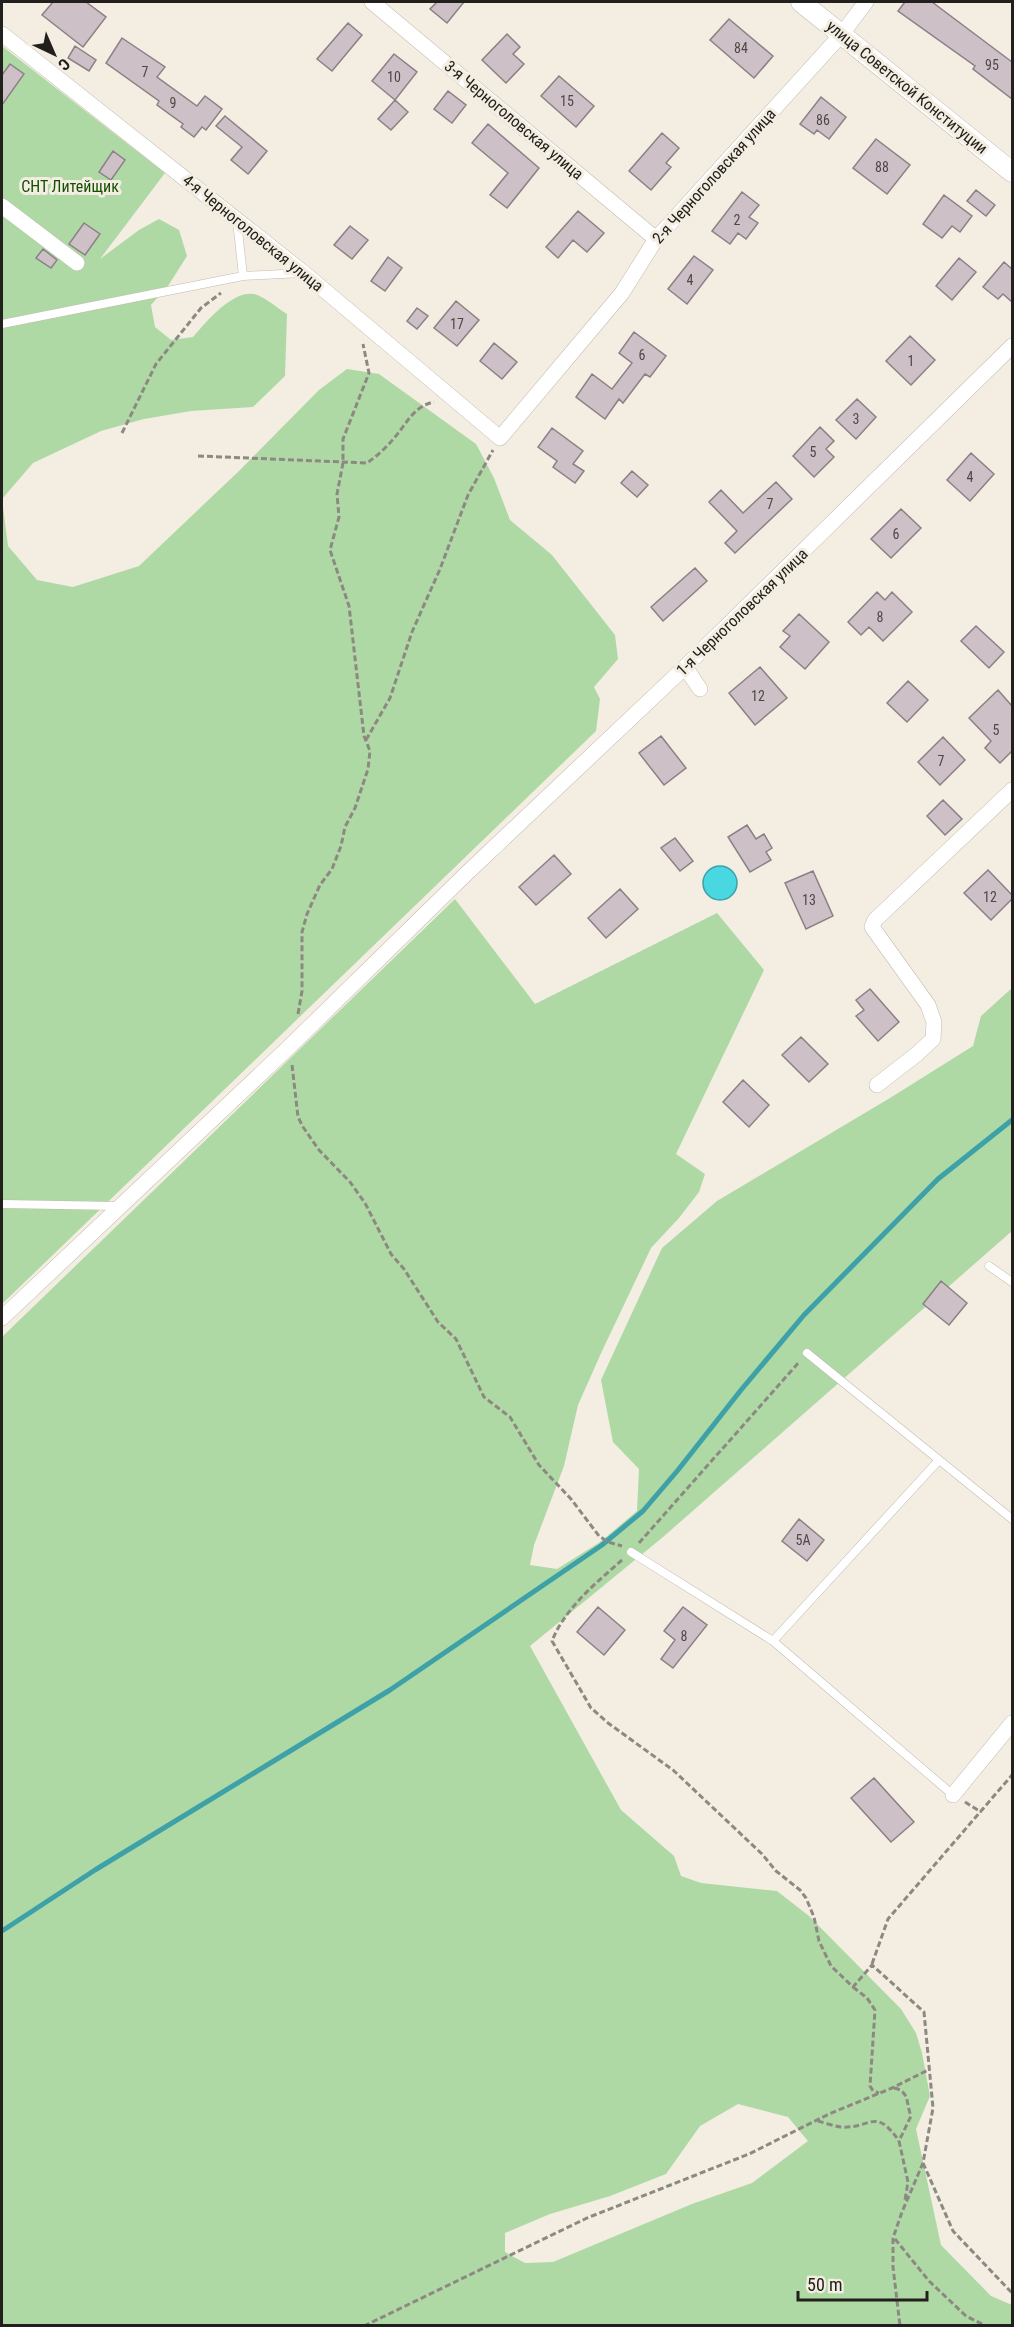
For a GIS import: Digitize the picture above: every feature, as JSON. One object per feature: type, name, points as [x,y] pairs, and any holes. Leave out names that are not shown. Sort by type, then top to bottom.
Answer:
[{"type":"street","name":"3-я Черноголовская улица","points":[[372,2],[656,239]]},
{"type":"street","name":"улица Советской Конституции","points":[[801,2],[1012,172]]},
{"type":"street","name":"2-я Черноголовская улица","points":[[500,438],[622,293],[656,239],[841,35],[866,2]]},
{"type":"street","name":"4-я Черноголовская улица","points":[[2,34],[304,273],[500,438]]},
{"type":"street","points":[[2,206],[77,263]]},
{"type":"street","name":"1-я Черноголовская улица","points":[[2,1318],[118,1206],[287,1049],[467,873],[685,667],[1012,346]]},
{"type":"street","points":[[685,667],[700,689]]},
{"type":"street","points":[[876,1084],[917,1054],[933,1039],[934,1022],[928,1005],[872,927],[875,920],[1012,790]]},
{"type":"street","points":[[953,1795],[1012,1723]]},
{"type":"lane","points":[[237,220],[243,276]]},
{"type":"lane","points":[[2,324],[243,276],[304,273]]},
{"type":"lane","points":[[2,1204],[118,1206]]},
{"type":"lane","points":[[989,1266],[1012,1282]]},
{"type":"lane","points":[[807,1353],[1012,1519]]},
{"type":"lane","points":[[773,1641],[939,1460]]},
{"type":"lane","points":[[631,1552],[773,1641],[953,1795]]},
{"type":"path","points":[[123,433],[156,364],[201,308],[243,276]]},
{"type":"path","points":[[298,1020],[302,991],[302,932],[320,885],[332,869],[341,846],[345,827],[355,808],[368,769],[370,751],[366,740],[349,606],[330,550],[339,517],[338,494],[343,463],[343,439],[369,373],[355,316]]},
{"type":"path","points":[[198,456],[366,463],[376,457],[395,437],[414,412],[429,403],[453,398]]},
{"type":"path","points":[[366,740],[390,699],[412,632],[440,569],[468,495],[500,438]]},
{"type":"path","points":[[287,1049],[293,1068],[298,1117],[303,1127],[319,1150],[350,1182],[365,1203],[391,1254],[404,1269],[438,1322],[456,1339],[484,1397],[510,1417],[539,1465],[571,1498],[599,1536],[631,1552]]},
{"type":"path","points":[[807,1353],[631,1552],[577,1603],[557,1629],[552,1641],[591,1708],[608,1723],[674,1770],[806,1898],[814,1917],[819,1941],[831,1966],[867,1998],[875,2010],[870,2086],[873,2091],[879,2093]]},
{"type":"path","points":[[853,1987],[872,1965],[888,1919],[1012,1775]]},
{"type":"path","points":[[872,1965],[924,2012],[933,2108],[923,2163],[902,2212]]},
{"type":"path","points":[[364,2325],[587,2218],[749,2154],[928,2070]]},
{"type":"path","points":[[892,2088],[906,2094],[911,2116],[899,2141]]},
{"type":"path","points":[[816,2121],[843,2127],[876,2121],[890,2127],[899,2141],[908,2182],[894,2238],[893,2266],[900,2325]]},
{"type":"path","points":[[923,2163],[953,2231],[1012,2293]]},
{"type":"path","points":[[894,2238],[929,2281],[951,2302],[966,2316],[987,2325]]},
{"type":"green space","name":"СНТ Литейщик","points":[[2,46],[165,173],[100,259],[139,230],[159,219],[179,230],[187,256],[168,286],[151,305],[155,327],[171,340],[193,337],[228,302],[246,294],[262,297],[287,314],[285,376],[253,407],[191,411],[144,419],[101,431],[33,463],[2,499]]},
{"type":"green space","points":[[347,369],[379,374],[476,444],[494,478],[510,520],[552,555],[615,635],[618,659],[594,687],[600,699],[596,731],[2,1304],[2,499],[8,546],[37,580],[73,587],[139,566],[240,470],[319,390]]},
{"type":"green space","points":[[455,899],[535,1004],[717,913],[764,970],[676,1154],[705,1174],[699,1192],[651,1248],[578,1405],[564,1466],[534,1545],[530,1565],[557,1569],[600,1542],[637,1511],[639,1469],[613,1442],[601,1380],[662,1248],[717,1201],[973,1046],[981,1016],[1012,988],[1012,1231],[663,1537],[530,1646],[621,1810],[674,1856],[681,1876],[701,1883],[777,1891],[809,1916],[901,2009],[916,2033],[930,2096],[916,2129],[941,2245],[991,2296],[1012,2305],[1012,2325],[2,2326],[2,1337]],"holes":[[[738,2104],[788,2117],[808,2141],[752,2183],[692,2204],[553,2262],[525,2263],[505,2252],[505,2233],[550,2214],[610,2196],[666,2174],[700,2126]]]},
{"type":"water","points":[[720,866],[732,871],[737,883],[732,895],[720,900],[708,895],[703,883],[708,871]]},
{"type":"building","points":[[53,2],[86,2],[106,17],[83,47],[42,15]]},
{"type":"building","points":[[437,2],[464,2],[447,23],[430,9]]},
{"type":"building","points":[[905,2],[932,2],[1012,62],[1012,99],[973,69],[975,66],[898,11]]},
{"type":"building","points":[[729,19],[773,56],[754,78],[710,40]]},
{"type":"building","points":[[348,23],[362,35],[332,71],[317,59]]},
{"type":"building","points":[[507,34],[520,47],[513,54],[524,64],[506,83],[482,60]]},
{"type":"building","points":[[122,38],[165,67],[157,77],[197,106],[205,96],[222,109],[206,130],[202,127],[194,137],[181,127],[183,124],[157,105],[159,101],[106,63]]},
{"type":"building","points":[[75,46],[96,60],[89,71],[68,58]]},
{"type":"building","points":[[394,54],[417,72],[395,100],[372,81]]},
{"type":"building","points":[[10,64],[24,74],[2,105],[2,75]]},
{"type":"building","points":[[559,76],[594,106],[576,127],[541,96]]},
{"type":"building","points":[[448,91],[466,105],[452,123],[434,109]]},
{"type":"building","points":[[821,97],[846,117],[829,139],[817,130],[814,134],[800,124]]},
{"type":"building","points":[[395,100],[408,112],[391,130],[378,119]]},
{"type":"building","points":[[225,116],[267,151],[248,174],[231,160],[242,147],[216,126]]},
{"type":"building","points":[[488,124],[539,168],[507,208],[490,195],[508,173],[472,143]]},
{"type":"building","points":[[662,133],[679,148],[666,163],[671,167],[651,190],[629,171]]},
{"type":"building","points":[[876,139],[910,165],[887,194],[853,168]]},
{"type":"building","points":[[113,151],[125,160],[111,180],[99,172]]},
{"type":"building","points":[[976,190],[995,205],[986,216],[967,201]]},
{"type":"building","points":[[742,192],[759,205],[749,217],[758,223],[746,239],[738,233],[730,244],[712,231]]},
{"type":"building","points":[[944,195],[972,216],[960,232],[952,226],[942,238],[923,224]]},
{"type":"building","points":[[578,211],[604,233],[587,252],[573,240],[558,258],[546,247]]},
{"type":"building","points":[[84,223],[100,234],[85,255],[69,244]]},
{"type":"building","points":[[350,226],[368,240],[352,259],[334,245]]},
{"type":"building","points":[[43,249],[57,260],[51,268],[36,258]]},
{"type":"building","points":[[694,256],[713,270],[687,304],[668,289]]},
{"type":"building","points":[[388,257],[402,268],[385,291],[371,281]]},
{"type":"building","points":[[959,258],[976,272],[952,300],[936,286]]},
{"type":"building","points":[[1004,262],[1012,269],[1012,302],[1003,294],[998,299],[983,287]]},
{"type":"building","points":[[456,301],[479,320],[457,346],[434,328]]},
{"type":"building","points":[[417,308],[428,316],[417,329],[407,321]]},
{"type":"building","points":[[634,332],[666,356],[650,377],[645,374],[623,403],[619,399],[605,419],[576,397],[592,374],[612,389],[632,363],[619,353]]},
{"type":"building","points":[[910,336],[935,360],[911,385],[886,361]]},
{"type":"building","points":[[494,343],[517,362],[502,379],[480,361]]},
{"type":"building","points":[[857,399],[876,417],[856,439],[836,420]]},
{"type":"building","points":[[820,427],[834,441],[826,449],[834,457],[814,477],[793,456]]},
{"type":"building","points":[[552,428],[583,451],[573,464],[584,471],[575,483],[553,467],[557,461],[538,447]]},
{"type":"building","points":[[971,453],[994,474],[970,501],[947,480]]},
{"type":"building","points":[[632,471],[648,485],[637,497],[621,483]]},
{"type":"building","points":[[776,482],[792,499],[735,553],[725,543],[737,531],[709,502],[721,490],[743,513]]},
{"type":"building","points":[[901,509],[921,528],[891,558],[871,539]]},
{"type":"building","points":[[695,568],[707,581],[663,621],[651,607]]},
{"type":"building","points":[[877,592],[885,600],[892,592],[912,612],[883,641],[869,627],[861,635],[848,622]]},
{"type":"building","points":[[799,614],[829,642],[805,669],[780,647],[790,636],[783,631]]},
{"type":"building","points":[[976,626],[1004,652],[989,668],[961,641]]},
{"type":"building","points":[[760,667],[787,698],[755,725],[729,693]]},
{"type":"building","points":[[908,681],[928,700],[907,722],[887,703]]},
{"type":"building","points":[[998,690],[1012,706],[1012,751],[1000,763],[985,748],[991,741],[969,718]]},
{"type":"building","points":[[661,736],[686,768],[664,785],[639,753]]},
{"type":"building","points":[[943,737],[965,760],[940,785],[918,762]]},
{"type":"building","points":[[943,800],[962,819],[945,835],[927,816]]},
{"type":"building","points":[[747,825],[756,839],[764,834],[772,848],[766,852],[771,860],[750,872],[728,837]]},
{"type":"building","points":[[675,838],[693,861],[680,871],[661,848]]},
{"type":"building","points":[[554,855],[571,874],[536,905],[519,887]]},
{"type":"building","points":[[988,870],[1012,895],[1012,899],[991,920],[964,893]]},
{"type":"building","points":[[813,871],[833,916],[806,929],[785,883]]},
{"type":"building","points":[[620,889],[638,909],[606,938],[588,918]]},
{"type":"building","points":[[870,989],[899,1022],[878,1041],[856,1016],[864,1010],[856,1000]]},
{"type":"building","points":[[801,1037],[828,1064],[809,1082],[782,1055]]},
{"type":"building","points":[[743,1080],[769,1105],[749,1127],[723,1102]]},
{"type":"building","points":[[941,1281],[967,1303],[949,1325],[923,1304]]},
{"type":"building","points":[[799,1519],[824,1540],[807,1561],[782,1541]]},
{"type":"building","points":[[598,1607],[625,1630],[604,1655],[577,1632]]},
{"type":"building","points":[[683,1607],[707,1625],[673,1668],[661,1659],[675,1640],[664,1631]]},
{"type":"building","points":[[874,1778],[914,1822],[891,1842],[851,1798]]},
{"type":"waterway","points":[[2,1931],[95,1870],[390,1690],[602,1545],[643,1511],[804,1315],[938,1179],[1012,1120]]}]
